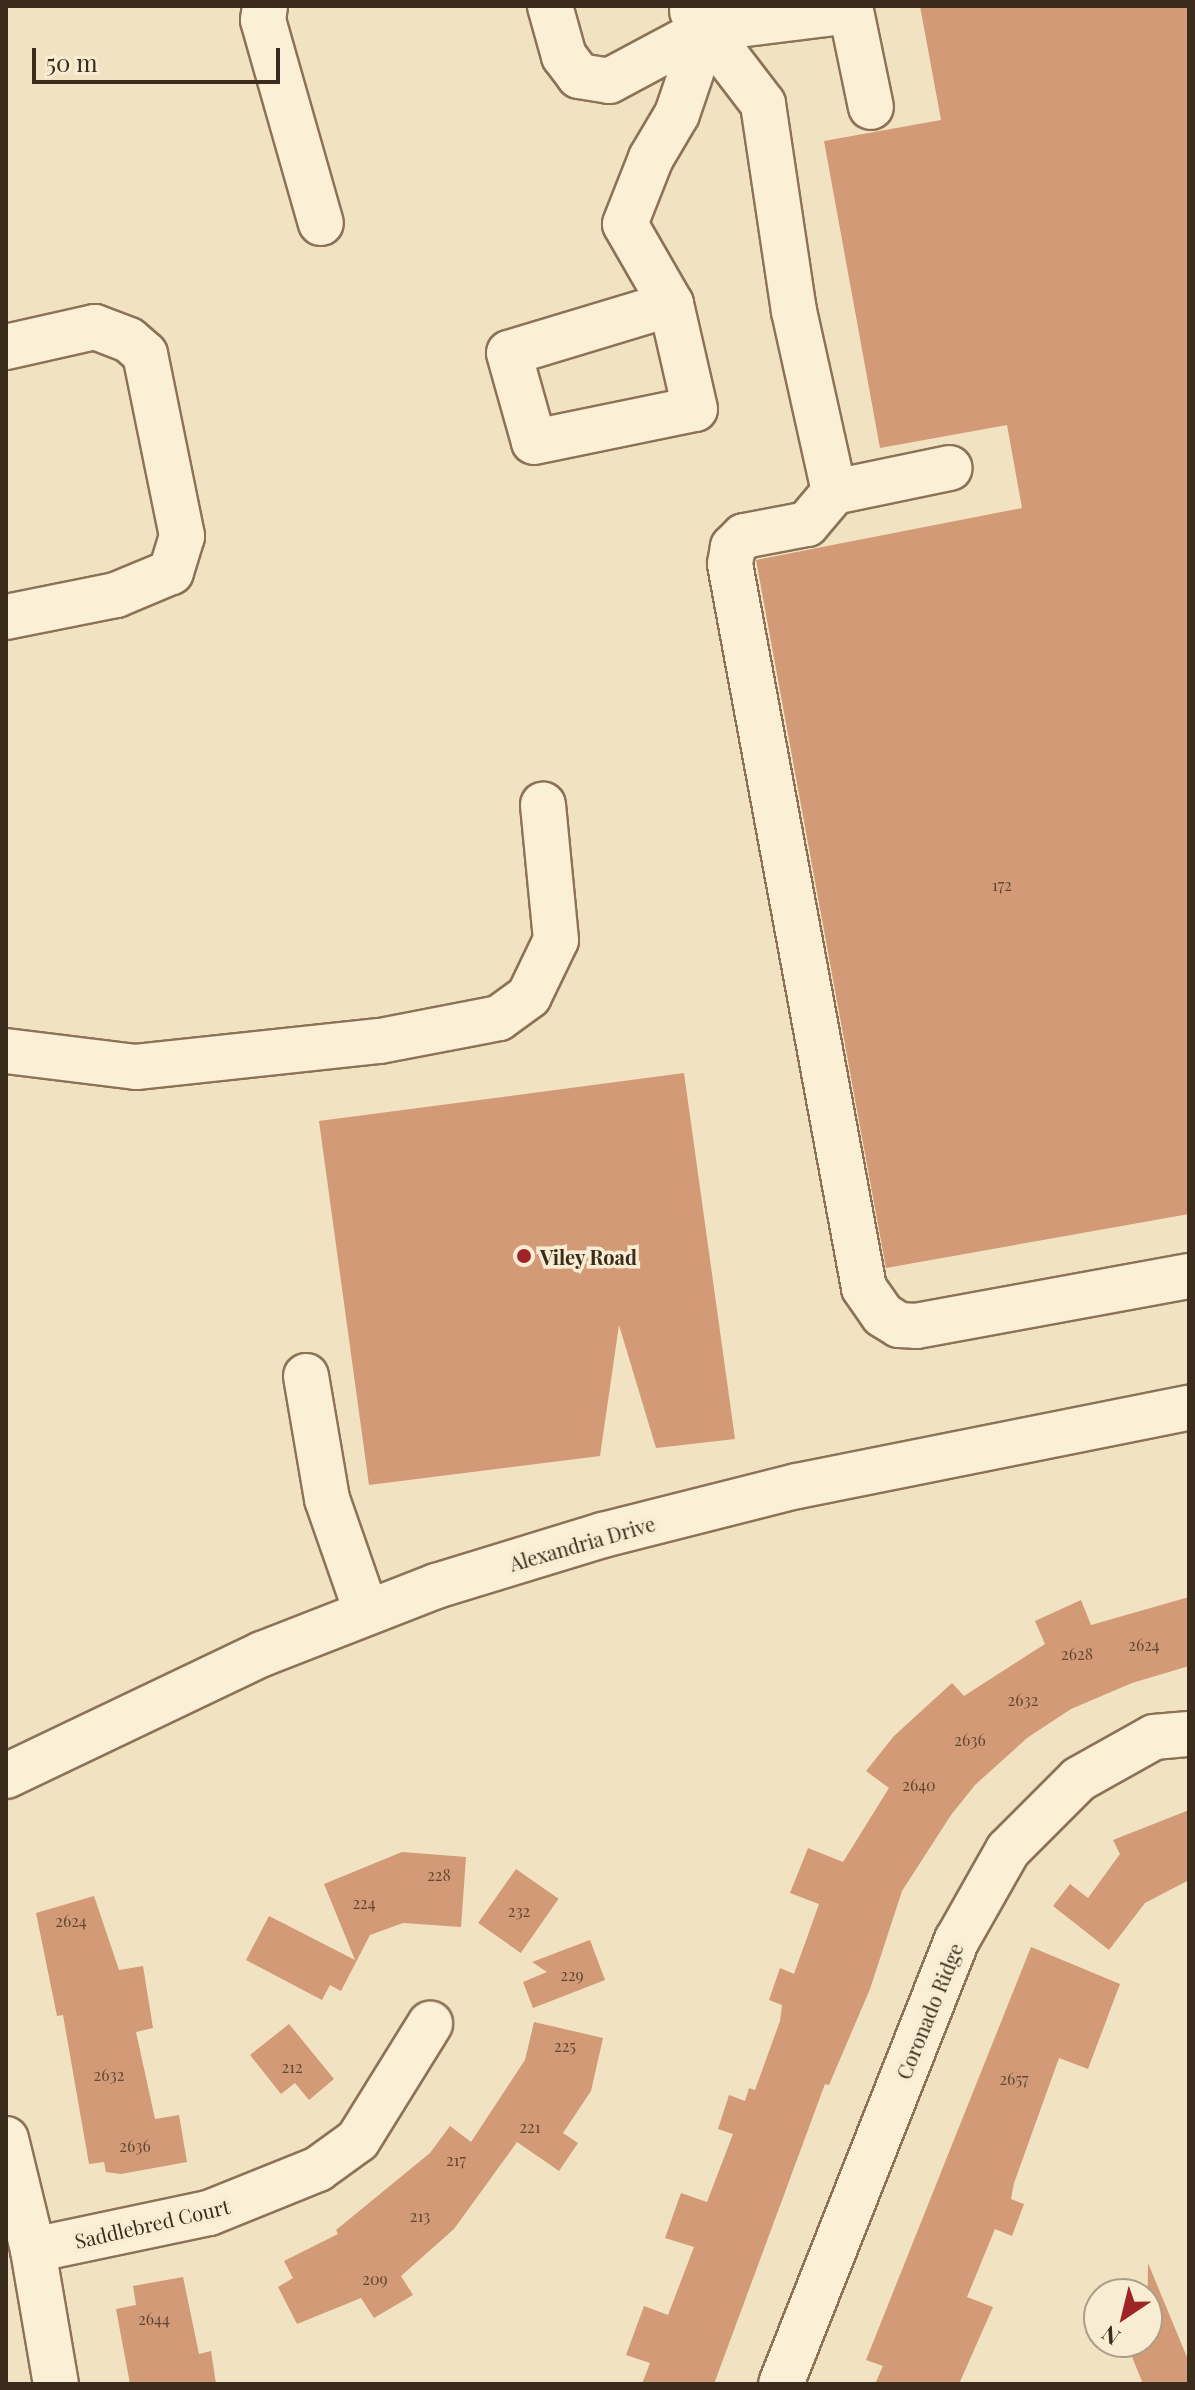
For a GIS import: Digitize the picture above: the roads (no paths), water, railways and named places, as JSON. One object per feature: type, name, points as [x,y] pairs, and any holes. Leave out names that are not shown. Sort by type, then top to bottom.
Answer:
[{"type":"street","points":[[265,6],[263,20],[321,223]]},
{"type":"street","points":[[550,6],[571,66],[579,76],[609,81],[697,17],[850,8],[871,107]]},
{"type":"street","points":[[671,304],[625,224],[651,158],[677,114],[697,17]]},
{"type":"street","points":[[697,17],[763,104],[794,311],[834,492]]},
{"type":"street","points":[[6,347],[95,327],[129,340],[145,354],[182,536],[171,572],[116,595],[6,617]]},
{"type":"street","points":[[950,468],[834,492],[807,524],[744,536],[733,547],[730,564],[864,1288],[883,1315],[899,1325],[916,1326],[1189,1276]]},
{"type":"street","points":[[6,1051],[136,1067],[380,1041],[499,1018],[529,996],[556,940],[543,805]]},
{"type":"street","points":[[306,1376],[327,1499],[366,1611]]},
{"type":"street","name":"Alexandria Drive","points":[[6,1776],[366,1611],[603,1535],[797,1486],[1189,1408]]},
{"type":"street","name":"Coronado Ridge","points":[[781,2384],[957,1940],[1008,1850],[1079,1779],[1154,1737],[1189,1734]]},
{"type":"street","name":"Saddlebred Court","points":[[33,2250],[209,2213],[318,2169],[358,2140],[430,2024]]},
{"type":"street","points":[[6,2139],[33,2250],[56,2384]]},
{"type":"place","name":"Viley Road","points":[[524,1256]]}]
